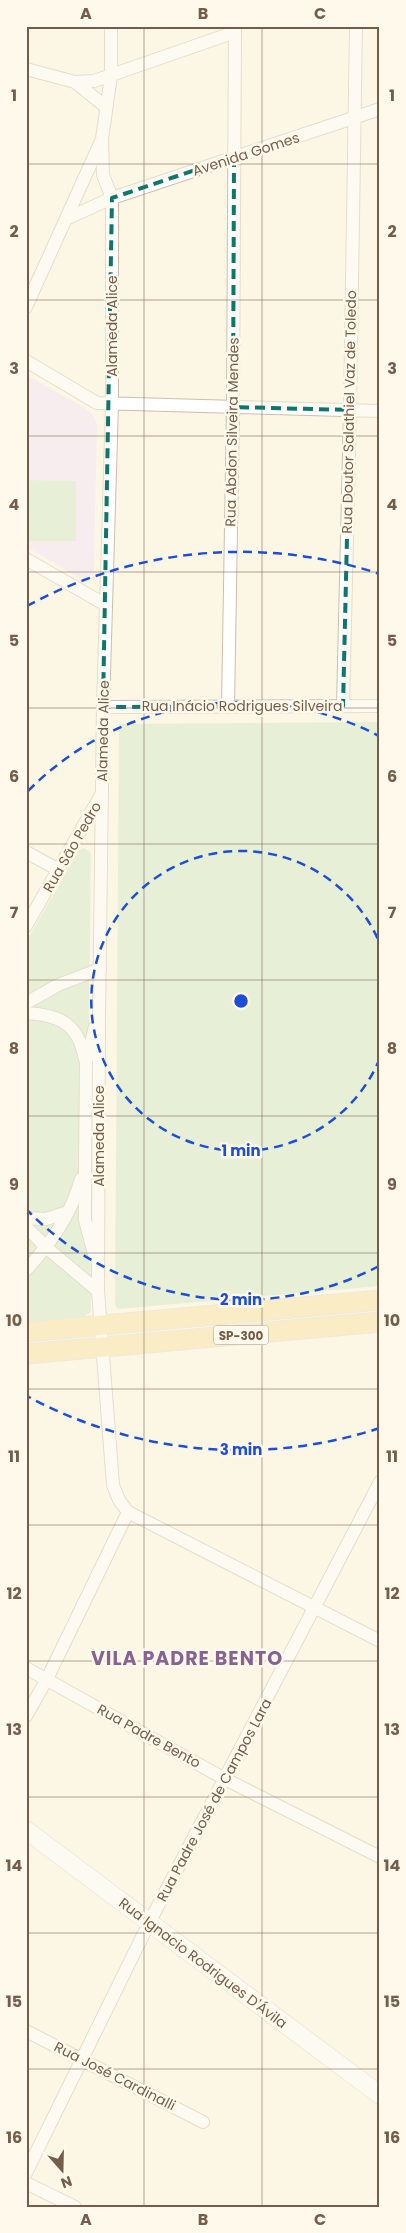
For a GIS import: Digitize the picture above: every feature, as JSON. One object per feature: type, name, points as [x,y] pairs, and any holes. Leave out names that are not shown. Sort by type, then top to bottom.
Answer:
[{"type":"main road","name":"SP-300","points":[[26,1332],[380,1300]]},
{"type":"main road","name":"SP-300","points":[[26,1354],[380,1322]]},
{"type":"street","points":[[26,307],[102,139],[111,76],[111,26]]},
{"type":"street","name":"Rua Doutor Salathiel Vaz de Toledo","points":[[343,706],[356,26]]},
{"type":"street","points":[[26,69],[75,82],[94,81],[235,29]]},
{"type":"street","name":"Rua Abdon Silveira Mendes","points":[[228,706],[233,407],[235,29]]},
{"type":"street","points":[[75,82],[106,107]]},
{"type":"street","name":"Avenida Gomes","points":[[66,219],[112,198],[380,110]]},
{"type":"street","name":"Alameda Alice","points":[[102,139],[103,175],[112,198],[112,404],[102,793],[98,1291],[113,1484],[119,1500],[128,1512]]},
{"type":"street","name":"Avenida Gomes","points":[[72,205],[112,198]]},
{"type":"street","points":[[26,362],[97,403],[380,411]]},
{"type":"street","points":[[26,559],[106,605]]},
{"type":"street","name":"Rua Inácio Rodrigues Silveira","points":[[104,706],[380,706]]},
{"type":"street","name":"Rua São Pedro","points":[[26,926],[102,793]]},
{"type":"street","points":[[26,852],[59,870]]},
{"type":"street","points":[[26,1003],[58,984],[100,969]]},
{"type":"street","points":[[26,1013],[43,1014],[62,1020],[71,1026],[79,1037],[86,1062]]},
{"type":"street","points":[[98,1272],[85,1220],[85,1169],[86,1062],[92,1032],[99,1018]]},
{"type":"street","points":[[26,1270],[46,1248],[68,1212],[78,1192],[85,1169]]},
{"type":"street","points":[[26,1218],[46,1219],[68,1212]]},
{"type":"street","points":[[28,1233],[98,1291]]},
{"type":"street","name":"Rua Padre José de Campos Lara","points":[[26,2173],[150,1923],[380,1482]]},
{"type":"street","points":[[26,1716],[47,1679],[128,1512],[380,1641]]},
{"type":"street","name":"Rua Padre Bento","points":[[26,1668],[225,1779],[380,1856]]},
{"type":"street","name":"Rua Ignacio Rodrigues D'Ávila","points":[[26,1830],[380,2095]]},
{"type":"street","name":"Rua José Cardinalli","points":[[26,2031],[203,2122]]},
{"type":"street","points":[[26,2183],[75,2207]]},
{"type":"highlighted area","points":[[234,157],[233,407],[350,410],[343,706],[103,707],[112,198]]},
{"type":"shaded area","points":[[26,375],[85,408],[93,415],[97,424],[94,571],[89,579],[80,578],[26,547]]},
{"type":"green space","points":[[28,480],[76,481],[76,541],[27,541]]},
{"type":"green space","points":[[380,722],[380,1286],[118,1309],[115,1305],[119,724]]},
{"type":"green space","points":[[84,848],[91,855],[89,1018],[91,1312],[82,1318],[26,1323],[26,942],[78,851]]},
{"type":"district","name":"VILA PADRE BENTO","points":[[187,1658]]}]
